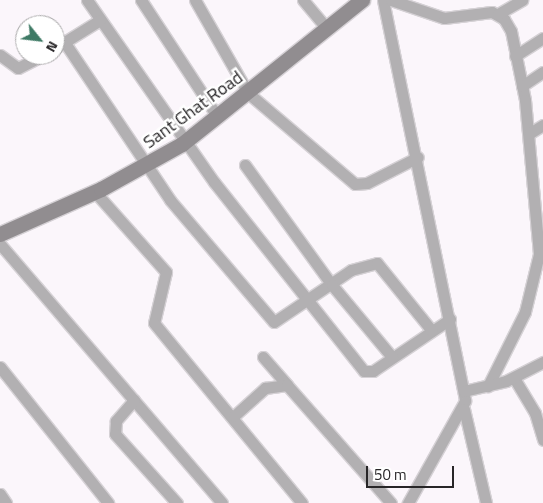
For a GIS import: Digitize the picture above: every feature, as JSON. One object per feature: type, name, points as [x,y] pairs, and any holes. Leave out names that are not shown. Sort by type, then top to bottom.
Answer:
[{"type":"street","points":[[87,0],[185,142],[364,371],[373,371],[450,319]]},
{"type":"street","points":[[142,0],[217,116]]},
{"type":"street","points":[[195,0],[248,93],[355,184],[367,183],[418,158]]},
{"type":"street","points":[[303,0],[327,29]]},
{"type":"street","name":"Sant Ghat Road","points":[[0,234],[148,166],[185,142],[362,0]]},
{"type":"street","points":[[383,0],[418,158],[450,319],[464,391],[464,409],[486,503]]},
{"type":"street","points":[[391,0],[444,18],[498,14],[522,0]]},
{"type":"street","points":[[488,386],[525,312],[541,253],[530,133],[522,86],[515,56],[512,31],[498,14]]},
{"type":"street","points":[[65,43],[100,20]]},
{"type":"street","points":[[515,56],[543,38]]},
{"type":"street","points":[[65,53],[148,166],[170,200],[270,319],[279,322],[362,265],[382,265],[432,331]]},
{"type":"street","points":[[0,55],[18,68],[24,65]]},
{"type":"street","points":[[522,86],[543,72]]},
{"type":"street","points":[[530,133],[543,126]]},
{"type":"street","points":[[244,165],[332,285],[392,358]]},
{"type":"street","points":[[95,192],[166,272],[154,324],[234,416],[302,503]]},
{"type":"street","points":[[0,244],[222,503]]},
{"type":"street","points":[[263,357],[391,503]]},
{"type":"street","points":[[464,391],[514,378],[543,362]]},
{"type":"street","points":[[0,367],[108,503]]},
{"type":"street","points":[[530,369],[543,374]]},
{"type":"street","points":[[514,378],[534,413],[543,440]]},
{"type":"street","points":[[234,416],[265,388],[288,385]]},
{"type":"street","points":[[134,400],[116,420],[115,434],[177,503]]},
{"type":"street","points":[[408,503],[464,409]]},
{"type":"street","points":[[415,490],[419,503]]},
{"type":"street","points":[[0,494],[6,503]]}]
